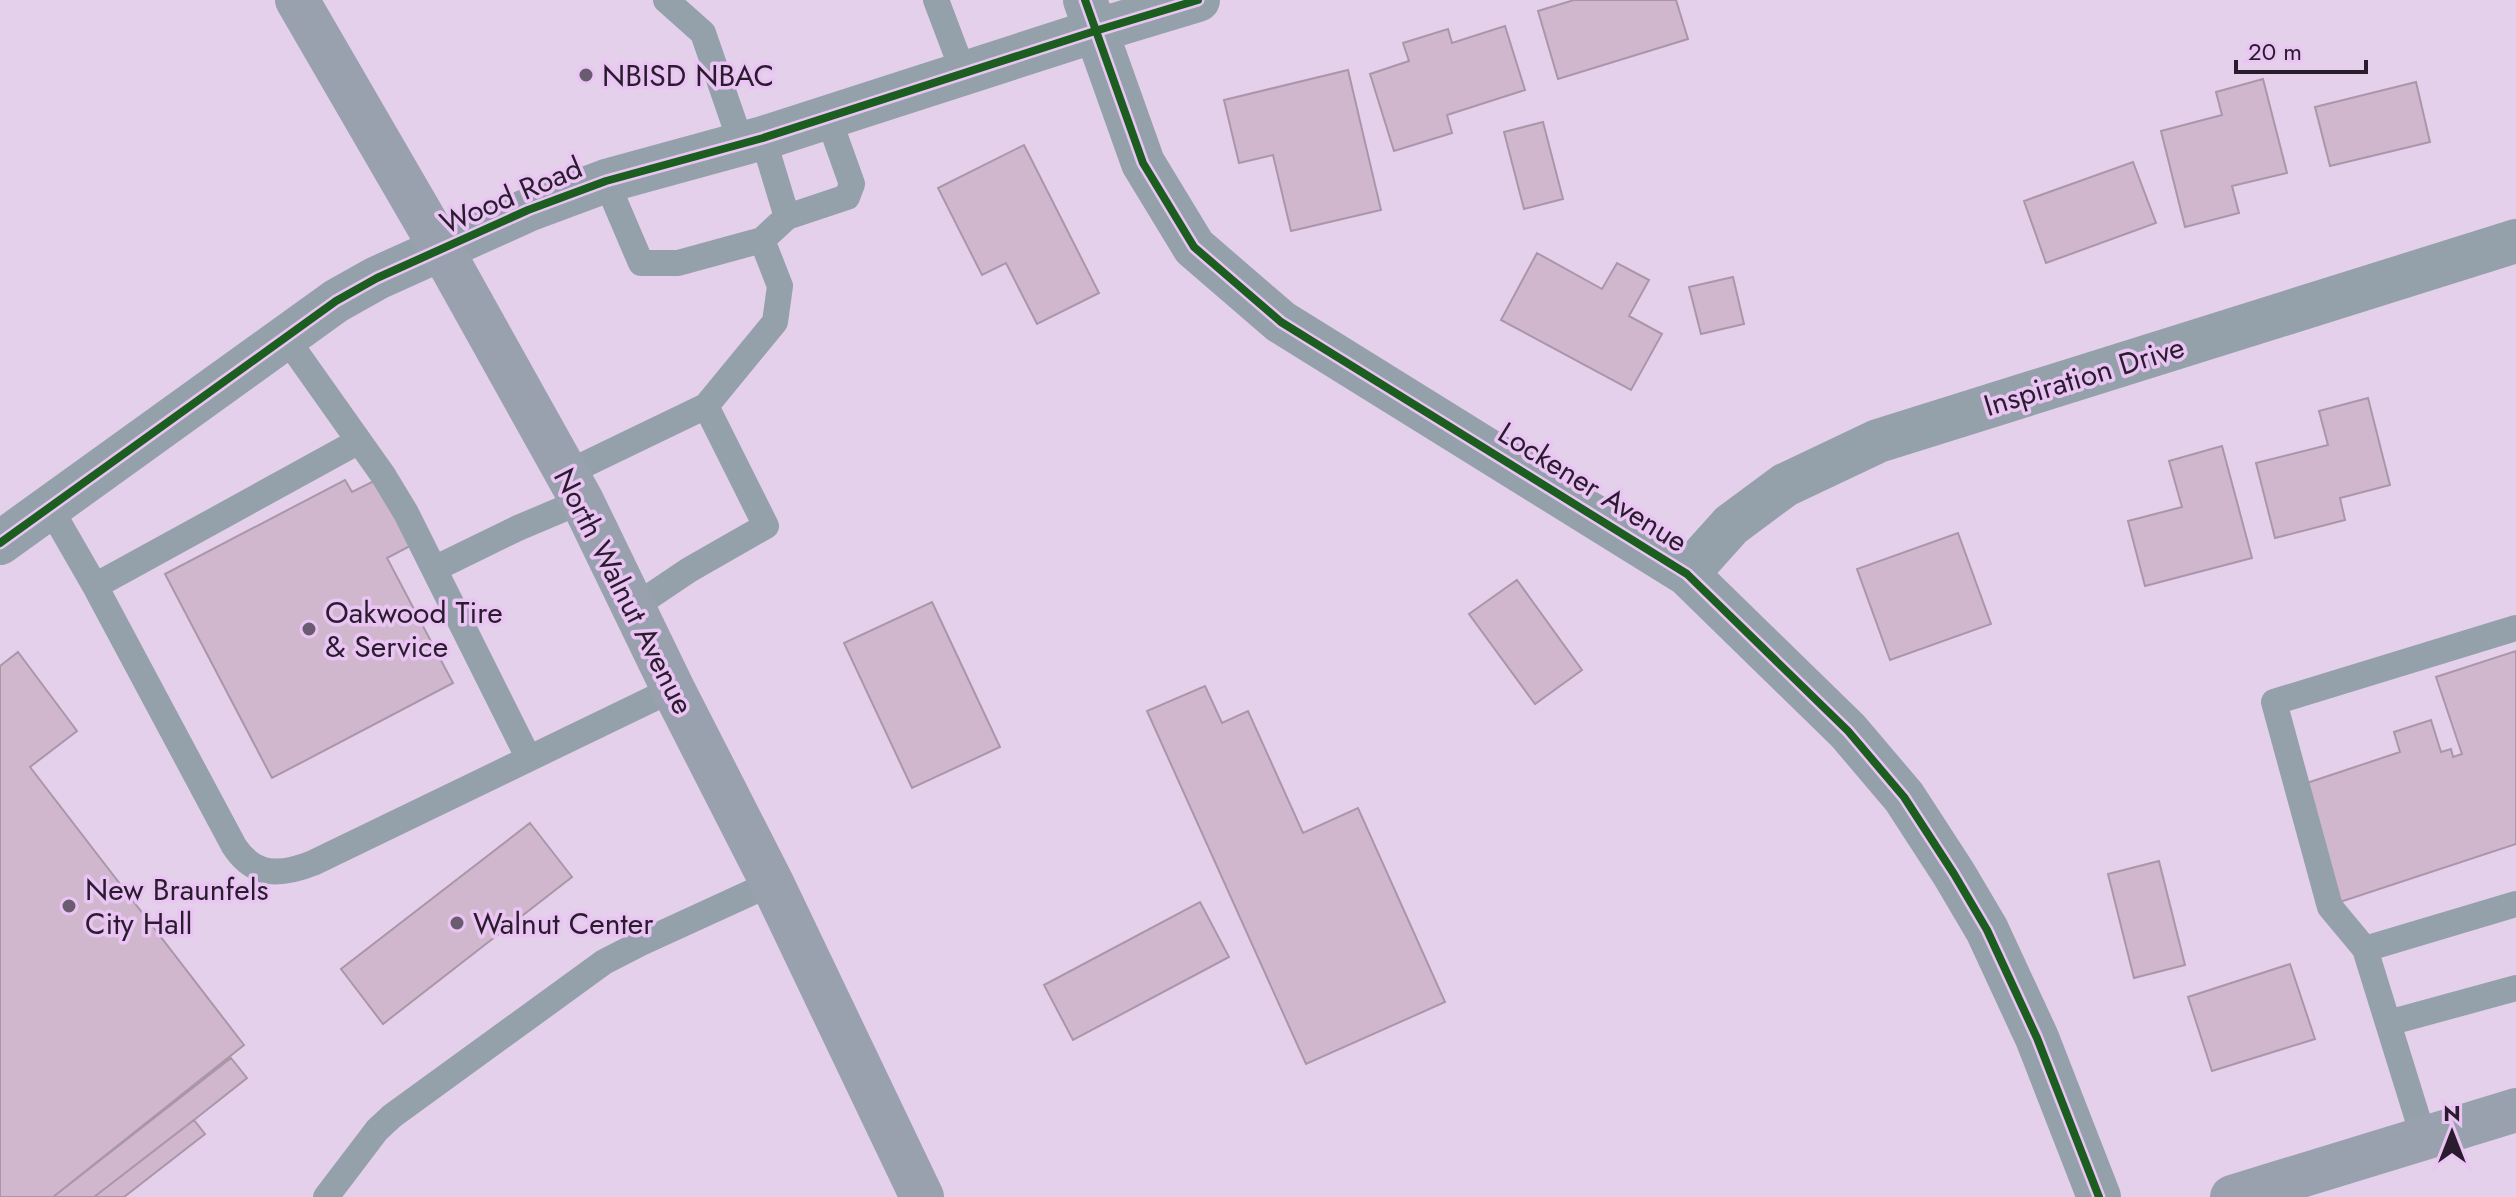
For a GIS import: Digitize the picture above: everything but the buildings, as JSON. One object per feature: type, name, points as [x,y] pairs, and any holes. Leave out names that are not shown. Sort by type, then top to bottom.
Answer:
[{"type":"main road","name":"North Walnut Avenue","points":[[297,0],[442,250],[574,487],[772,883],[922,1197]]},
{"type":"main road","points":[[2232,1197],[2516,1110]]},
{"type":"street","name":"Wood Road","points":[[0,543],[336,301],[377,278],[528,210],[606,181],[752,140],[964,74],[1090,15],[1198,0]]},
{"type":"street","name":"Lockener Avenue","points":[[1090,15],[1143,163],[1194,247],[1281,322],[1687,574],[1848,731],[1904,797],[1987,930],[2037,1038],[2099,1197]]},
{"type":"street","name":"Inspiration Drive","points":[[1687,574],[1731,525],[1785,485],[1878,441],[2516,241]]},
{"type":"lane","points":[[666,0],[703,33],[787,217]]},
{"type":"lane","points":[[936,0],[964,74]]},
{"type":"lane","points":[[606,181],[641,263],[678,263],[762,240],[787,217],[847,197],[852,184],[828,117]]},
{"type":"lane","points":[[434,569],[518,528],[574,487],[706,406],[775,322],[780,286],[762,240]]},
{"type":"lane","points":[[286,338],[406,513],[528,757]]},
{"type":"lane","points":[[634,607],[689,570],[766,526],[706,406]]},
{"type":"lane","points":[[95,586],[359,441]]},
{"type":"lane","points":[[49,506],[234,846],[252,867],[284,872],[299,869],[673,689]]},
{"type":"lane","points":[[2424,1139],[2365,949],[2330,907],[2274,702],[2516,628]]},
{"type":"lane","points":[[326,1197],[377,1130],[392,1116],[604,962],[772,883]]},
{"type":"lane","points":[[2365,949],[2516,904]]},
{"type":"lane","points":[[2388,1023],[2516,988]]},
{"type":"cycle path","points":[[1085,0],[1143,163],[1194,247],[1281,322],[1687,574],[1848,731],[1904,797],[1987,930],[2037,1038],[2099,1197]]},
{"type":"cycle path","points":[[0,543],[336,301],[377,278],[528,210],[606,181],[763,138],[1198,0]]},
{"type":"place","name":"NBISD NBAC","points":[[586,75]]},
{"type":"place","name":"Oakwood Tire & Service","points":[[309,629]]},
{"type":"place","name":"New Braunfels City Hall","points":[[69,906]]},
{"type":"place","name":"Walnut Center","points":[[457,923]]}]
